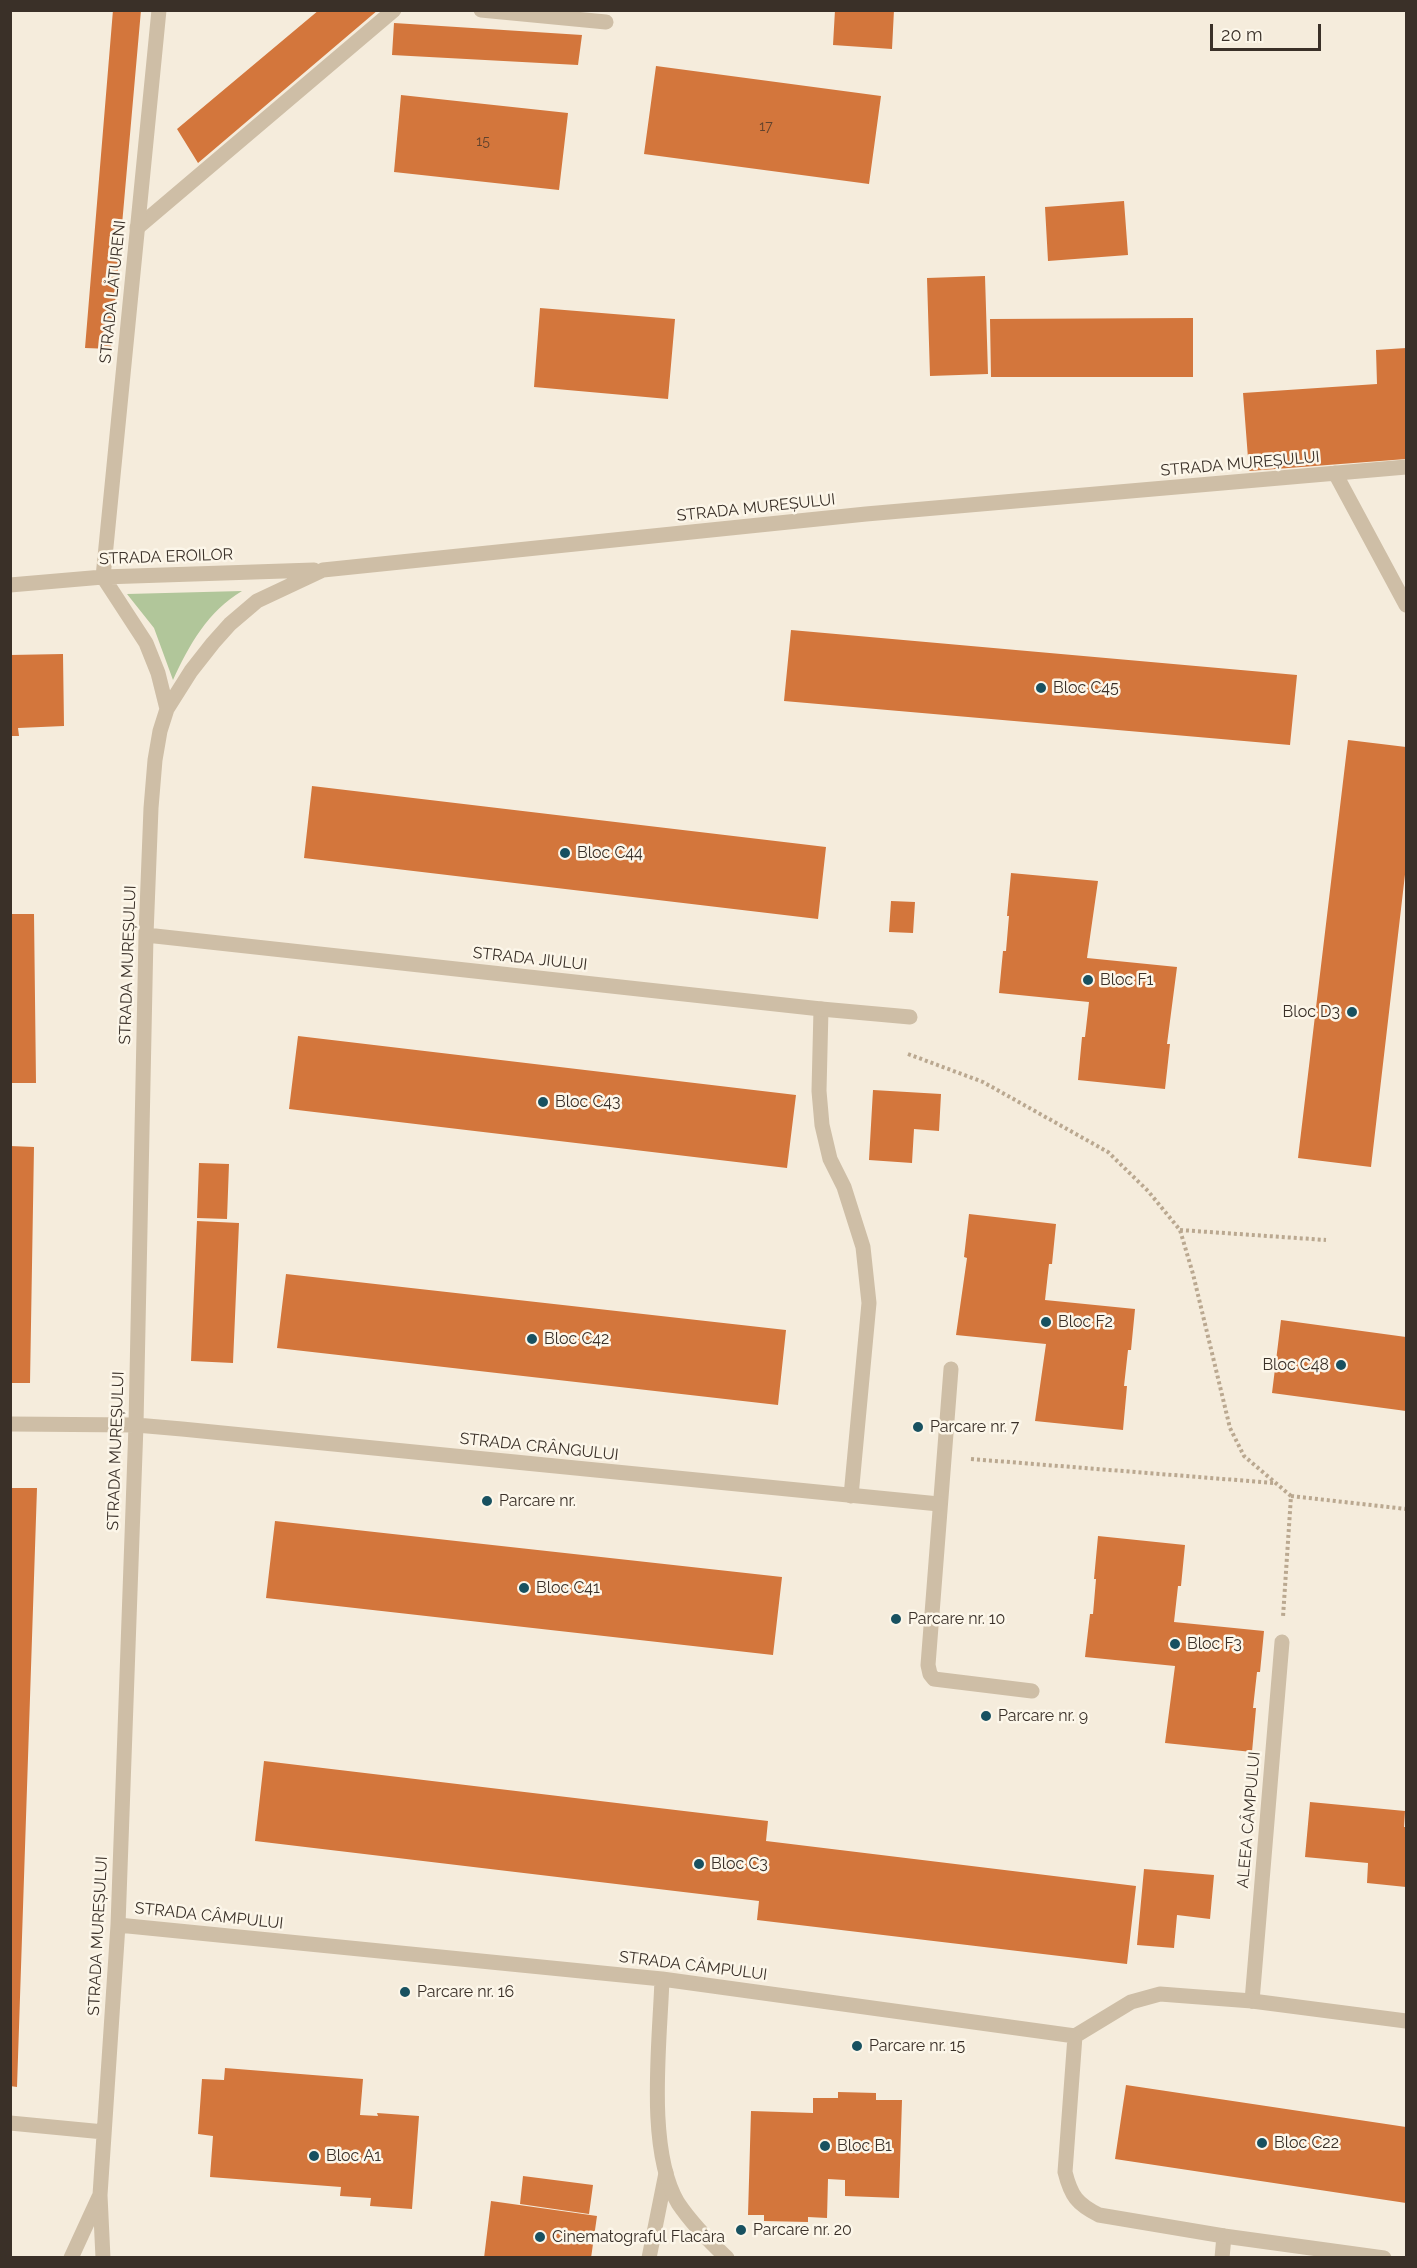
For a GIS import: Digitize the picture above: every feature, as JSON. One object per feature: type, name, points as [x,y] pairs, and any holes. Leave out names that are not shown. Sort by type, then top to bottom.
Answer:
[{"type":"street","name":"STRADA LĂTURENI","points":[[103,577],[159,10]]},
{"type":"street","points":[[137,228],[394,10]]},
{"type":"street","points":[[481,10],[606,22]]},
{"type":"street","name":"STRADA MUREȘULUI","points":[[104,2258],[100,2195],[118,1925],[136,1425],[146,935],[154,769],[160,731],[167,709],[191,671],[230,624],[257,601],[323,570],[866,514],[1407,467]]},
{"type":"street","points":[[1335,473],[1407,605]]},
{"type":"street","name":"STRADA EROILOR","points":[[10,585],[103,577],[323,570]]},
{"type":"street","points":[[103,577],[146,643],[158,674],[167,709]]},
{"type":"street","name":"STRADA JIULUI","points":[[146,935],[910,1017]]},
{"type":"street","points":[[821,1009],[819,1091],[822,1125],[830,1159],[844,1187],[863,1246],[869,1303],[851,1496]]},
{"type":"street","points":[[951,1369],[939,1504],[928,1665],[930,1674],[934,1679],[1032,1691]]},
{"type":"street","name":"STRADA CRÂNGULUI","points":[[10,1424],[136,1425],[939,1504]]},
{"type":"street","name":"ALEEA CÂMPULUI","points":[[1252,2001],[1282,1642]]},
{"type":"street","name":"STRADA CÂMPULUI","points":[[118,1925],[662,1979],[1075,2036]]},
{"type":"street","points":[[662,1979],[657,2117],[666,2173],[678,2202],[702,2235],[728,2258]]},
{"type":"street","points":[[1384,2258],[1224,2236],[1099,2215],[1085,2208],[1070,2191],[1065,2172],[1075,2036],[1131,2002],[1160,1994],[1252,2001],[1407,2021]]},
{"type":"street","points":[[10,2123],[104,2132]]},
{"type":"street","points":[[649,2258],[666,2173]]},
{"type":"street","name":"STRADA MUREȘULUI","points":[[71,2258],[100,2195]]},
{"type":"street","points":[[1222,2258],[1224,2236]]},
{"type":"path","points":[[908,1054],[983,1082],[1108,1152],[1148,1191],[1180,1230],[1193,1274],[1230,1428],[1244,1456],[1291,1496],[1407,1509]]},
{"type":"path","points":[[1180,1230],[1326,1240]]},
{"type":"path","points":[[944,1456],[1275,1483]]},
{"type":"path","points":[[1282,1642],[1291,1496]]},
{"type":"green space","points":[[242,591],[219,608],[209,619],[186,654],[173,680],[154,628],[127,594]]},
{"type":"building","points":[[113,10],[141,10],[111,349],[85,348]]},
{"type":"building","points":[[319,10],[378,10],[198,163],[177,129]]},
{"type":"building","points":[[835,10],[894,10],[892,49],[833,45]]},
{"type":"building","points":[[394,23],[582,35],[578,65],[392,55]]},
{"type":"building","points":[[656,66],[881,96],[869,184],[644,154]]},
{"type":"building","points":[[401,95],[568,113],[559,190],[394,172]]},
{"type":"building","points":[[1124,201],[1128,255],[1048,261],[1045,207]]},
{"type":"building","points":[[985,276],[988,374],[930,376],[927,278]]},
{"type":"building","points":[[540,308],[675,319],[668,399],[534,387]]},
{"type":"building","points":[[1193,318],[1193,377],[991,377],[990,319]]},
{"type":"building","points":[[1406,348],[1406,459],[1249,471],[1243,393],[1377,384],[1376,350]]},
{"type":"building","name":"Bloc C45","points":[[791,630],[1297,675],[1290,745],[784,701]]},
{"type":"building","points":[[63,654],[64,726],[18,728],[19,736],[10,736],[10,655]]},
{"type":"building","name":"Bloc D3","points":[[1348,740],[1406,747],[1406,866],[1371,1167],[1298,1158]]},
{"type":"building","name":"Bloc C44","points":[[312,786],[826,847],[818,919],[304,858]]},
{"type":"building","name":"Bloc F1","points":[[1011,873],[1098,881],[1087,958],[1177,967],[1167,1044],[1170,1044],[1165,1089],[1078,1080],[1082,1037],[1085,1037],[1089,1002],[999,993],[1003,951],[1006,951]]},
{"type":"building","points":[[891,901],[915,902],[913,933],[889,932]]},
{"type":"building","points":[[10,914],[34,914],[36,1083],[10,1083]]},
{"type":"building","name":"Bloc C43","points":[[298,1036],[796,1095],[787,1168],[289,1109]]},
{"type":"building","points":[[873,1090],[941,1094],[939,1131],[914,1129],[912,1163],[869,1160]]},
{"type":"building","points":[[10,1146],[34,1147],[30,1383],[10,1383]]},
{"type":"building","points":[[199,1163],[229,1164],[227,1219],[197,1218]]},
{"type":"building","name":"Bloc F2","points":[[969,1214],[1056,1224],[1045,1300],[1135,1309],[1131,1350],[1128,1350],[1124,1386],[1127,1386],[1123,1430],[1035,1421],[1046,1344],[956,1335],[967,1258],[964,1257]]},
{"type":"building","points":[[197,1221],[239,1223],[233,1363],[191,1361]]},
{"type":"building","name":"Bloc C42","points":[[286,1274],[786,1330],[778,1405],[277,1348]]},
{"type":"building","name":"Bloc C48","points":[[1281,1320],[1406,1337],[1406,1411],[1272,1393]]},
{"type":"building","points":[[10,1488],[37,1488],[17,2087],[10,2086]]},
{"type":"building","name":"Bloc C41","points":[[275,1521],[782,1577],[773,1655],[266,1598]]},
{"type":"building","name":"Bloc F3","points":[[1098,1536],[1185,1545],[1181,1586],[1178,1586],[1174,1622],[1264,1631],[1260,1672],[1257,1672],[1253,1708],[1256,1708],[1252,1752],[1165,1743],[1175,1666],[1085,1657],[1090,1614],[1093,1614]]},
{"type":"building","name":"Bloc C3","points":[[264,1761],[768,1821],[766,1841],[1136,1886],[1127,1964],[757,1920],[759,1901],[255,1841]]},
{"type":"building","points":[[1310,1802],[1405,1811],[1406,1887],[1367,1883],[1368,1863],[1305,1857]]},
{"type":"building","points":[[1144,1869],[1214,1875],[1210,1919],[1177,1915],[1174,1948],[1137,1945]]},
{"type":"building","name":"Bloc A1","points":[[225,2068],[363,2079],[360,2115],[378,2116],[377,2113],[419,2116],[412,2209],[370,2206],[371,2198],[340,2196],[341,2187],[210,2177],[213,2136],[198,2134],[202,2079],[224,2080]]},
{"type":"building","name":"Bloc C22","points":[[1126,2085],[1406,2127],[1406,2203],[1115,2159]]},
{"type":"building","name":"Bloc B1","points":[[838,2092],[876,2093],[876,2100],[902,2100],[899,2198],[845,2196],[845,2180],[828,2179],[827,2218],[808,2217],[808,2222],[764,2221],[764,2215],[748,2215],[751,2111],[813,2113],[813,2098],[838,2098]]},
{"type":"building","points":[[523,2176],[593,2185],[589,2214],[520,2204]]},
{"type":"building","name":"Cinematograful Flacăra","points":[[491,2201],[597,2216],[591,2258],[484,2258]]},
{"type":"place","name":"Bloc C45","points":[[1041,688]]},
{"type":"place","name":"Bloc C44","points":[[565,853]]},
{"type":"place","name":"Bloc F1","points":[[1088,980]]},
{"type":"place","name":"Bloc D3","points":[[1352,1012]]},
{"type":"place","name":"Bloc C43","points":[[543,1102]]},
{"type":"place","name":"Bloc F2","points":[[1046,1322]]},
{"type":"place","name":"Bloc C42","points":[[532,1339]]},
{"type":"place","name":"Bloc C48","points":[[1341,1365]]},
{"type":"place","name":"Parcare nr. 7","points":[[918,1427]]},
{"type":"place","name":"Parcare nr.","points":[[487,1501]]},
{"type":"place","name":"Bloc C41","points":[[524,1588]]},
{"type":"place","name":"Parcare nr. 10","points":[[896,1619]]},
{"type":"place","name":"Bloc F3","points":[[1175,1644]]},
{"type":"place","name":"Parcare nr. 9","points":[[986,1716]]},
{"type":"place","name":"Bloc C3","points":[[699,1864]]},
{"type":"place","name":"Parcare nr. 16","points":[[405,1992]]},
{"type":"place","name":"Parcare nr. 15","points":[[857,2046]]},
{"type":"place","name":"Bloc C22","points":[[1262,2143]]},
{"type":"place","name":"Bloc B1","points":[[825,2146]]},
{"type":"place","name":"Bloc A1","points":[[314,2156]]},
{"type":"place","name":"Parcare nr. 20","points":[[741,2230]]},
{"type":"place","name":"Cinematograful Flacăra","points":[[540,2237]]}]
